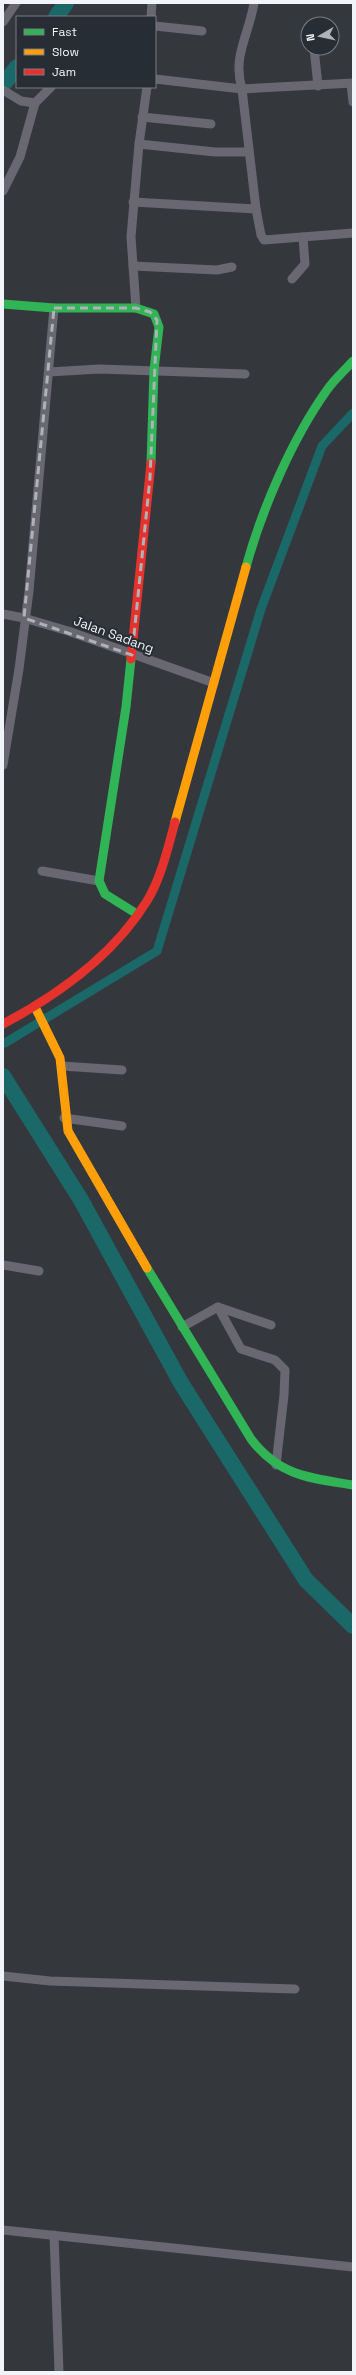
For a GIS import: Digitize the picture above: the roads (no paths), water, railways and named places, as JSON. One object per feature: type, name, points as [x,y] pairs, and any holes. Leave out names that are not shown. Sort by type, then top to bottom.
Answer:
[{"type":"street","points":[[3,22],[16,3]]},
{"type":"street","points":[[151,16],[152,3]]},
{"type":"street","points":[[254,3],[251,21],[239,59],[237,74],[242,89],[256,209],[261,235],[264,240],[353,233]]},
{"type":"street","points":[[156,26],[202,31]]},
{"type":"street","points":[[315,56],[318,86]]},
{"type":"street","points":[[156,79],[242,89],[352,83],[353,102]]},
{"type":"street","points":[[3,190],[20,157],[35,103],[50,88]]},
{"type":"street","points":[[136,308],[131,237],[139,144],[147,88]]},
{"type":"street","points":[[3,90],[18,99],[35,103]]},
{"type":"street","points":[[142,117],[211,124]]},
{"type":"street","points":[[139,144],[215,152],[249,152]]},
{"type":"street","points":[[133,202],[256,209]]},
{"type":"street","points":[[292,279],[305,264],[303,237]]},
{"type":"street","points":[[133,266],[217,270],[232,267]]},
{"type":"street","points":[[3,304],[54,308],[136,308],[150,312],[157,320],[159,327],[154,370],[150,478],[132,655],[126,707],[99,881],[105,894],[137,914]]},
{"type":"street","points":[[3,765],[19,669],[24,618],[29,591],[54,308]]},
{"type":"street","points":[[3,1024],[36,1011],[96,962],[117,939],[147,901],[166,855],[254,538],[291,451],[327,390],[353,361]]},
{"type":"street","points":[[49,372],[99,369],[245,374]]},
{"type":"street","name":"Jalan Sadang","points":[[3,614],[24,618],[214,684]]},
{"type":"street","points":[[42,871],[99,881]]},
{"type":"street","points":[[36,1011],[48,1032],[62,1066],[64,1118],[68,1131],[182,1327],[251,1440],[268,1459],[276,1465],[303,1474],[353,1485]]},
{"type":"street","points":[[62,1066],[122,1070]]},
{"type":"street","points":[[64,1118],[122,1126]]},
{"type":"street","points":[[3,1265],[39,1271]]},
{"type":"street","points":[[182,1327],[218,1307],[271,1325]]},
{"type":"street","points":[[218,1307],[241,1349],[275,1360],[285,1370],[285,1384],[276,1465]]},
{"type":"street","points":[[3,1976],[50,1981],[296,1989]]},
{"type":"street","points":[[3,2230],[353,2267]]},
{"type":"street","points":[[54,2235],[59,2372]]},
{"type":"waterway","points":[[57,16],[66,3]]},
{"type":"waterway","points":[[3,85],[16,68]]},
{"type":"waterway","points":[[5,1043],[157,951],[261,609],[322,446],[353,413]]},
{"type":"waterway","points":[[3,1076],[81,1200],[181,1383],[306,1580],[353,1626]]}]
